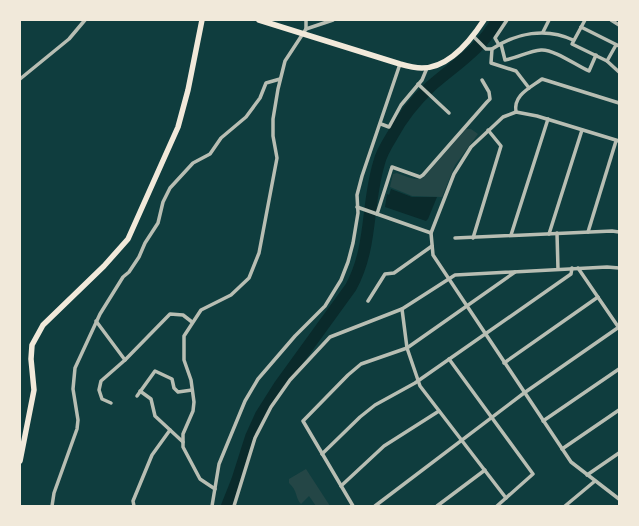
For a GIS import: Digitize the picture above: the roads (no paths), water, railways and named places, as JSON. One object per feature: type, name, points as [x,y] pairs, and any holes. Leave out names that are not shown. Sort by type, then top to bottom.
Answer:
[{"type":"main road","points":[[20,461],[34,390],[31,359],[32,345],[43,325],[104,266],[128,239],[178,127],[188,90],[202,20]]},
{"type":"main road","points":[[259,20],[305,32],[400,64],[427,68],[444,62],[474,37],[484,20]]},
{"type":"street","points":[[20,79],[69,39],[85,20]]},
{"type":"street","points":[[215,489],[200,479],[183,447],[183,434],[193,410],[191,380],[184,360],[184,336],[192,322],[202,310],[231,295],[250,278],[259,253],[277,158],[273,136],[273,120],[280,79],[285,60],[305,32],[306,20]]},
{"type":"street","points":[[305,32],[333,20]]},
{"type":"street","points":[[507,20],[495,38],[500,44],[505,60],[536,51],[546,50],[554,52],[589,71],[596,55]]},
{"type":"street","points":[[543,32],[549,20]]},
{"type":"street","points":[[585,20],[573,40],[573,45],[607,61],[619,72]]},
{"type":"street","points":[[611,20],[619,25]]},
{"type":"street","points":[[581,27],[618,46],[607,61]]},
{"type":"street","points":[[474,37],[484,48],[492,49],[500,44],[526,34],[543,32],[555,33],[573,40]]},
{"type":"street","points":[[492,49],[491,63],[516,71],[529,88]]},
{"type":"street","points":[[216,506],[212,504],[219,464],[234,424],[258,379],[295,336],[325,306],[335,292],[348,262],[359,208],[357,195],[400,64]]},
{"type":"street","points":[[380,124],[389,127],[401,105],[418,84],[427,68]]},
{"type":"street","points":[[52,506],[54,493],[78,424],[73,390],[75,368],[96,321],[123,277],[129,272],[139,257],[144,243],[158,223],[163,202],[170,188],[193,163],[210,154],[221,138],[246,117],[260,98],[266,83],[280,79]]},
{"type":"street","points":[[516,112],[516,100],[542,79],[619,103]]},
{"type":"street","points":[[377,214],[392,167],[420,177],[423,175],[488,102],[490,99],[489,92],[482,80]]},
{"type":"street","points":[[418,84],[448,113]]},
{"type":"street","points":[[588,232],[617,141],[548,119],[516,112],[503,117],[471,147],[460,164],[431,233],[433,255],[570,462],[618,498]]},
{"type":"street","points":[[511,235],[548,119]]},
{"type":"street","points":[[473,238],[501,146],[488,130]]},
{"type":"street","points":[[549,234],[582,130]]},
{"type":"street","points":[[359,208],[431,233]]},
{"type":"street","points":[[455,238],[557,233],[619,232]]},
{"type":"street","points":[[557,233],[558,269]]},
{"type":"street","points":[[368,301],[385,274],[394,273],[432,246]]},
{"type":"street","points":[[322,454],[360,417],[375,405],[418,381],[572,274],[572,268]]},
{"type":"street","points":[[234,506],[255,438],[271,407],[290,380],[330,338],[402,309],[448,278],[455,275],[572,268],[619,268]]},
{"type":"street","points":[[375,506],[524,393],[619,327],[578,268]]},
{"type":"street","points":[[352,506],[303,421],[348,375],[361,364],[407,348],[516,272]]},
{"type":"street","points":[[504,363],[598,297]]},
{"type":"street","points":[[402,309],[407,348],[418,381],[439,411],[506,498]]},
{"type":"street","points":[[111,403],[102,399],[99,390],[101,381],[125,360],[170,314],[183,315],[192,322]]},
{"type":"street","points":[[96,321],[125,360]]},
{"type":"street","points":[[449,359],[533,474],[497,506]]},
{"type":"street","points":[[543,421],[619,369]]},
{"type":"street","points":[[137,396],[155,371],[172,379],[174,388],[178,392],[192,390]]},
{"type":"street","points":[[140,391],[151,399],[155,416],[183,442]]},
{"type":"street","points":[[562,449],[619,410]]},
{"type":"street","points":[[341,486],[384,446],[439,411]]},
{"type":"street","points":[[134,506],[132,501],[152,455],[170,430]]},
{"type":"street","points":[[588,476],[619,453]]},
{"type":"street","points":[[437,506],[485,470]]},
{"type":"street","points":[[565,506],[595,481]]},
{"type":"waterway","points":[[227,506],[237,481],[251,437],[261,415],[280,385],[351,287],[358,272],[366,241],[375,179],[380,160],[386,146],[400,122],[414,103],[431,86],[476,48],[484,40],[497,20]]}]
